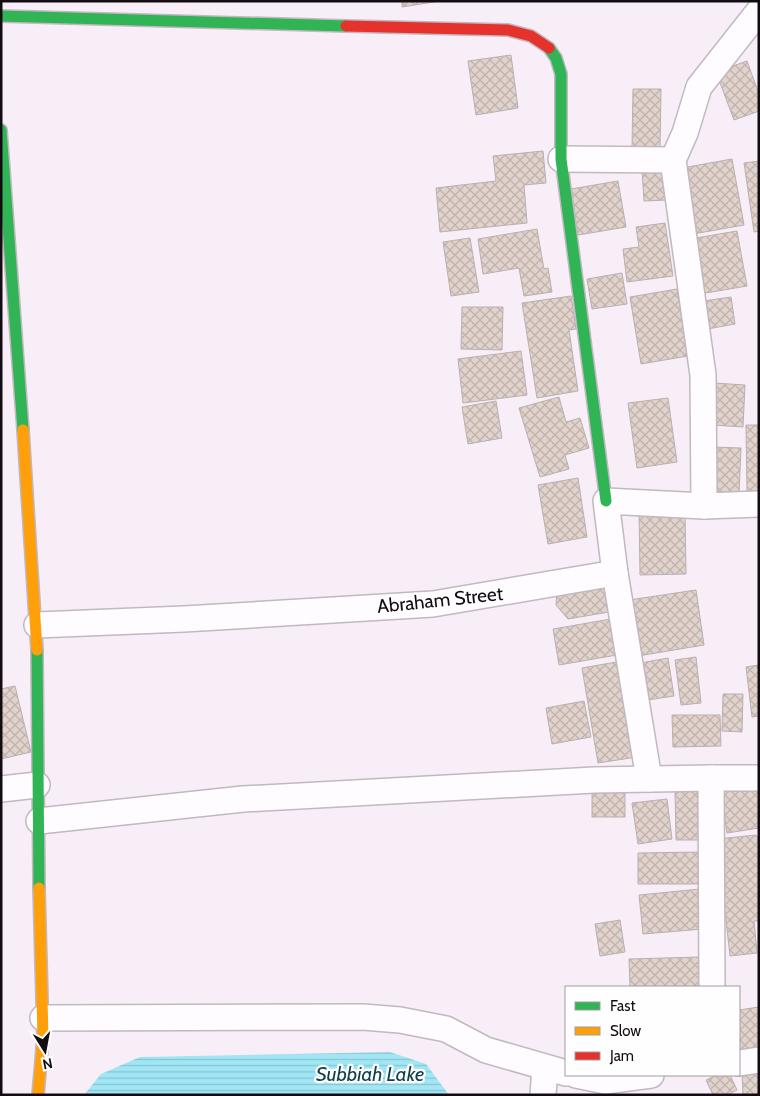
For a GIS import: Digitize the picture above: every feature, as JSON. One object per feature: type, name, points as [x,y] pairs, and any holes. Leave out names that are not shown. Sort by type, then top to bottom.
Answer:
[{"type":"street","points":[[704,506],[703,375],[673,160],[685,133],[699,87],[759,11]]},
{"type":"street","points":[[1,16],[520,32],[546,46],[556,58],[561,74],[561,159],[615,573],[649,779]]},
{"type":"street","points":[[1,130],[37,625],[37,785],[43,1018],[38,1095]]},
{"type":"street","points":[[561,159],[673,160]]},
{"type":"street","points":[[606,501],[704,506],[759,504]]},
{"type":"street","name":"Abraham Street","points":[[37,625],[184,619],[433,604],[615,573]]},
{"type":"street","points":[[711,778],[712,986]]},
{"type":"street","points":[[39,821],[243,799],[462,786],[649,779],[759,778]]},
{"type":"street","points":[[1,789],[37,785]]},
{"type":"street","points":[[43,1018],[363,1017],[400,1020],[446,1029],[486,1050],[556,1070],[543,1095]]},
{"type":"street","points":[[740,1063],[759,1060]]},
{"type":"street","points":[[578,1076],[605,1088],[647,1076]]},
{"type":"water","name":"Subbiah Lake","points":[[390,1052],[426,1064],[449,1095],[84,1095],[101,1074],[140,1057]]},
{"type":"building","points":[[402,1],[440,1],[402,7]]},
{"type":"building","points":[[511,55],[518,108],[476,115],[468,61]]},
{"type":"building","points":[[747,61],[759,94],[759,111],[734,120],[716,72]]},
{"type":"building","points":[[633,89],[661,89],[660,149],[632,148]]},
{"type":"building","points":[[543,151],[546,183],[524,185],[527,223],[440,232],[436,188],[496,181],[493,156]]},
{"type":"building","points":[[732,159],[744,225],[693,234],[682,168]]},
{"type":"building","points":[[759,161],[759,231],[754,232],[744,163]]},
{"type":"building","points":[[665,169],[667,200],[644,201],[642,170]]},
{"type":"building","points":[[618,181],[626,227],[578,235],[571,189]]},
{"type":"building","points":[[665,223],[673,276],[627,282],[623,249],[639,247],[636,227]]},
{"type":"building","points":[[537,229],[544,269],[548,268],[552,292],[524,296],[519,268],[483,274],[478,239]]},
{"type":"building","points":[[737,231],[747,286],[700,294],[690,239]]},
{"type":"building","points":[[470,238],[479,292],[451,296],[443,242]]},
{"type":"building","points":[[622,273],[627,304],[592,309],[587,279]]},
{"type":"building","points":[[677,289],[688,356],[641,364],[630,297]]},
{"type":"building","points":[[571,296],[576,329],[569,330],[578,391],[537,398],[522,303]]},
{"type":"building","points":[[731,297],[735,324],[702,330],[697,302]]},
{"type":"building","points":[[462,307],[503,307],[502,350],[461,349]]},
{"type":"building","points":[[521,351],[527,395],[463,403],[458,359]]},
{"type":"building","points":[[714,383],[745,385],[743,427],[713,425]]},
{"type":"building","points":[[559,397],[566,422],[580,418],[589,448],[565,455],[569,469],[540,477],[519,408]]},
{"type":"building","points":[[668,398],[677,462],[637,468],[628,403]]},
{"type":"building","points":[[496,401],[502,438],[468,444],[462,407]]},
{"type":"building","points":[[746,425],[759,425],[759,491],[747,491]]},
{"type":"building","points":[[711,447],[741,448],[739,494],[709,493]]},
{"type":"building","points":[[578,478],[587,537],[548,544],[538,485]]},
{"type":"building","points":[[685,508],[686,574],[640,575],[639,509]]},
{"type":"building","points":[[603,584],[609,612],[568,619],[556,605],[557,590]]},
{"type":"building","points":[[696,590],[704,645],[638,656],[629,600]]},
{"type":"building","points":[[611,619],[617,655],[559,665],[553,629]]},
{"type":"building","points":[[696,657],[701,703],[681,705],[675,660]]},
{"type":"building","points":[[668,658],[674,696],[641,701],[635,664]]},
{"type":"building","points":[[622,661],[637,757],[598,763],[582,668]]},
{"type":"building","points":[[759,665],[759,716],[752,717],[746,667]]},
{"type":"building","points":[[15,686],[31,752],[1,759],[1,689]]},
{"type":"building","points":[[723,694],[743,694],[742,732],[722,731]]},
{"type":"building","points":[[584,701],[591,737],[552,744],[546,708]]},
{"type":"building","points":[[672,715],[720,715],[721,746],[673,747]]},
{"type":"building","points":[[759,786],[759,828],[727,833],[721,792]]},
{"type":"building","points":[[675,789],[704,789],[704,840],[676,840]]},
{"type":"building","points":[[592,791],[625,791],[625,817],[592,817]]},
{"type":"building","points":[[667,799],[672,839],[638,844],[632,803]]},
{"type":"building","points":[[756,835],[759,842],[759,921],[754,921],[757,953],[730,956],[717,839]]},
{"type":"building","points":[[702,852],[702,884],[638,884],[638,853]]},
{"type":"building","points":[[700,889],[703,929],[643,934],[639,895]]},
{"type":"building","points":[[620,920],[625,952],[600,956],[595,924]]},
{"type":"building","points":[[699,957],[700,986],[630,986],[629,959]]},
{"type":"building","points":[[759,1007],[759,1052],[740,1055],[740,1010]]},
{"type":"building","points":[[759,1068],[759,1095],[743,1095],[742,1069]]},
{"type":"building","points":[[715,1076],[730,1076],[737,1090],[727,1095],[713,1095],[706,1080]]},
{"type":"traffic: fast","points":[[1,16],[346,26]]},
{"type":"traffic: fast","points":[[549,48],[556,58],[561,74],[561,159],[606,501]]},
{"type":"traffic: fast","points":[[1,130],[23,430]]},
{"type":"traffic: fast","points":[[37,650],[39,888]]},
{"type":"traffic: slow","points":[[23,430],[37,650]]},
{"type":"traffic: slow","points":[[38,1095],[43,1037],[39,888]]},
{"type":"traffic: jam","points":[[346,26],[508,30],[531,36],[549,48]]}]
